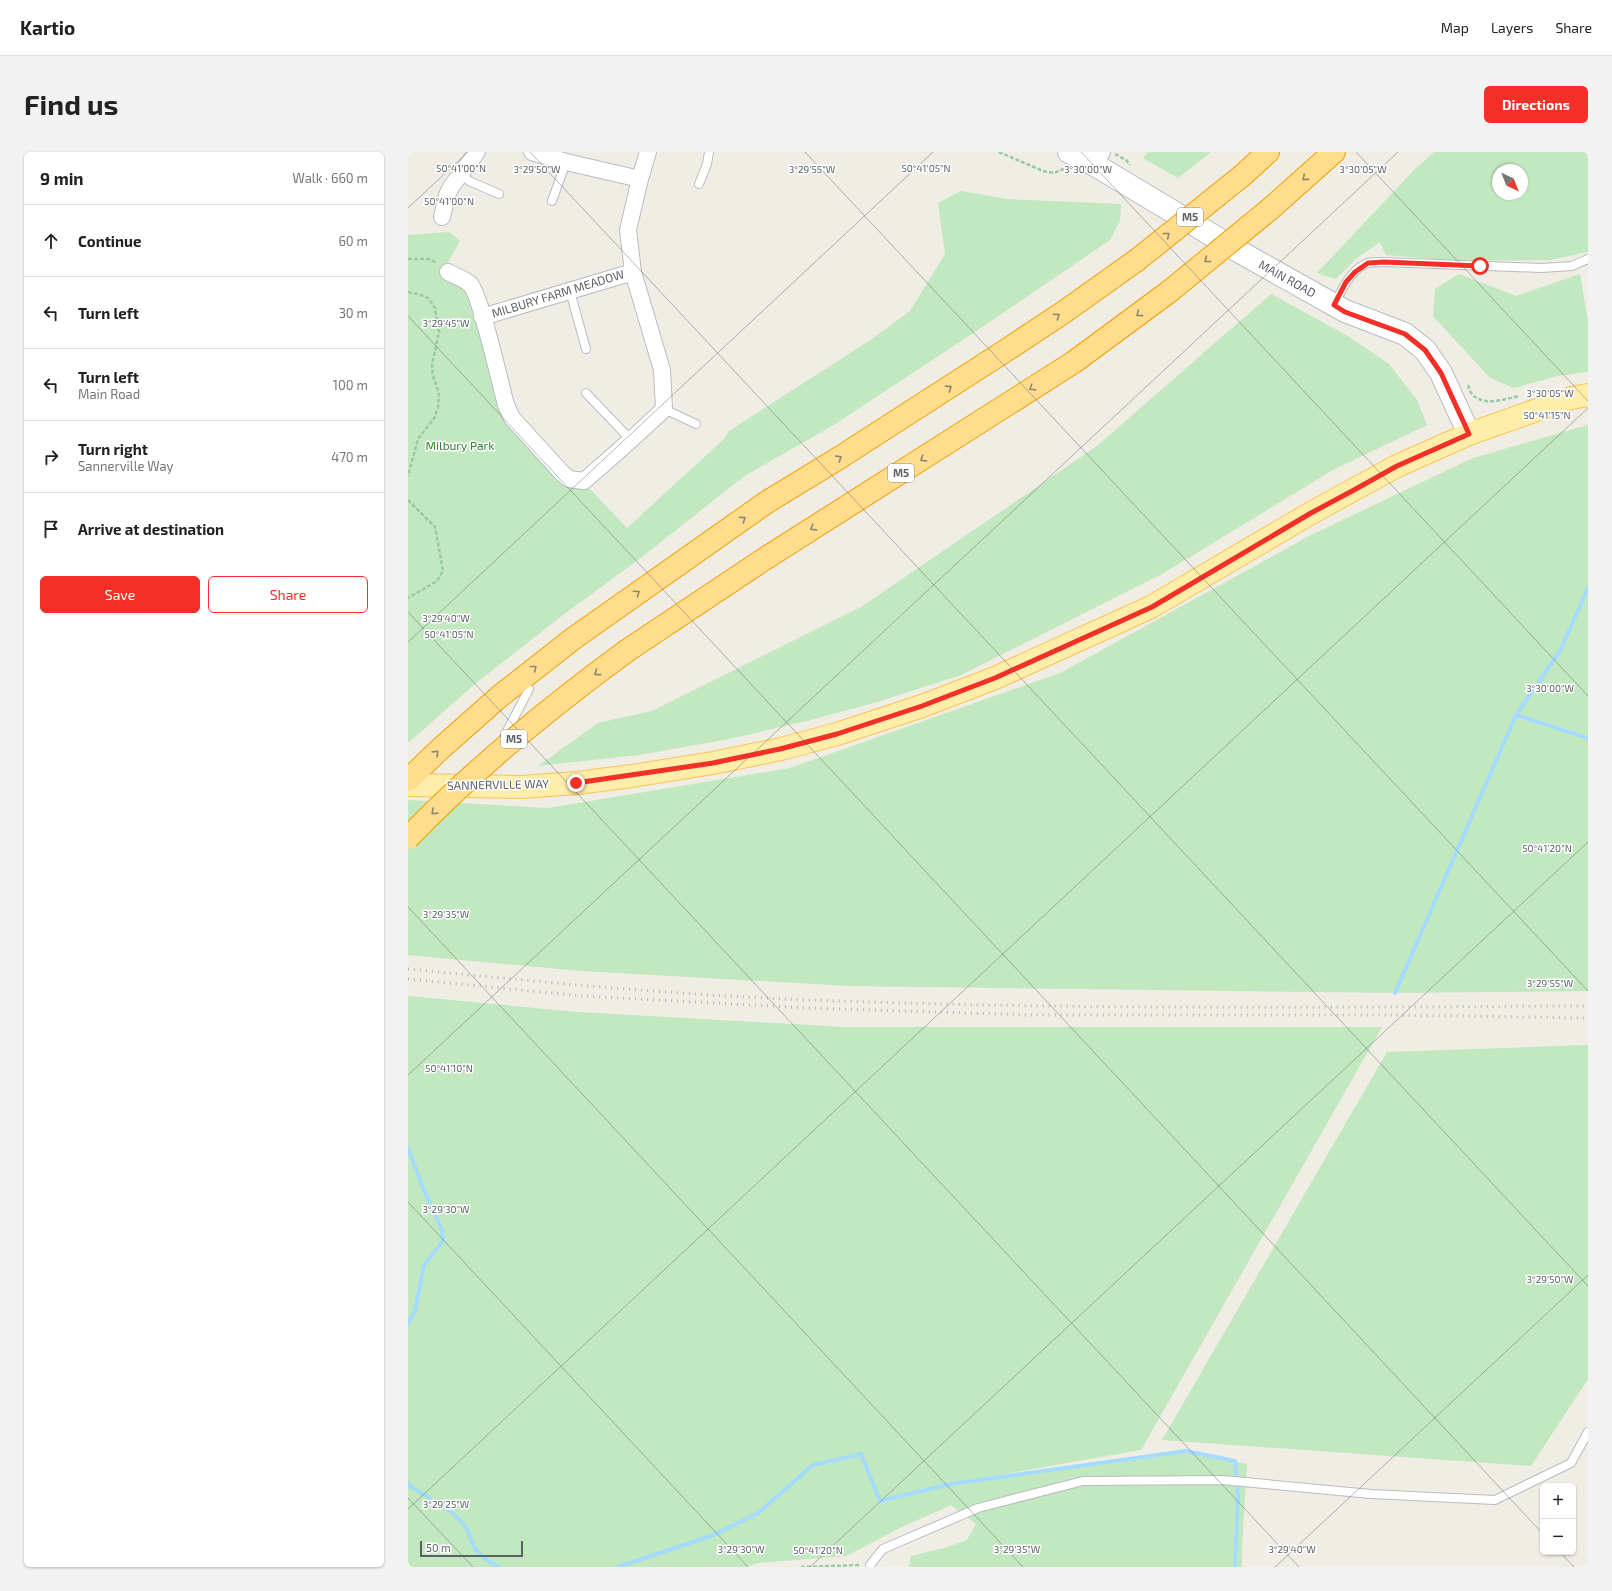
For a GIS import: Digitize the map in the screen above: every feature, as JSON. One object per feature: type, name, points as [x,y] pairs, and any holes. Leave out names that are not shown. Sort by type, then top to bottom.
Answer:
[{"type":"highway","name":"M5","points":[[408,780],[439,750],[500,696],[574,638],[767,502],[840,458],[1064,312],[1137,260],[1243,175],[1268,152]]},
{"type":"highway","name":"M5","points":[[408,838],[457,790],[533,722],[628,650],[766,558],[1074,362],[1170,291],[1270,209],[1334,152]]},
{"type":"main road","name":"SANNERVILLE WAY","points":[[408,785],[522,786],[576,783],[713,763],[780,749],[837,734],[922,706],[995,678],[1152,607],[1311,513],[1397,466],[1469,434],[1571,398],[1588,395]]},
{"type":"street","points":[[442,217],[447,195],[451,187],[477,152]]},
{"type":"street","points":[[532,152],[566,162],[640,179]]},
{"type":"street","name":"MILBURY FARM MEADOW","points":[[448,272],[470,284],[474,290],[506,405],[512,418],[569,479],[584,480],[624,447],[630,439],[664,409],[662,370],[633,272],[628,230],[648,152]]},
{"type":"street","name":"MAIN ROAD","points":[[1068,160],[1098,159],[1240,252],[1345,312],[1405,334],[1425,350],[1441,373],[1469,434]]},
{"type":"street","name":"MILBURY FARM MEADOW","points":[[482,317],[633,272]]},
{"type":"lane","points":[[699,184],[707,164],[709,152]]},
{"type":"lane","points":[[552,202],[566,162]]},
{"type":"lane","points":[[461,174],[469,181],[498,194]]},
{"type":"lane","points":[[1334,305],[1346,282],[1355,272],[1368,263],[1384,262],[1541,268],[1572,266],[1588,259]]},
{"type":"lane","points":[[570,291],[586,349]]},
{"type":"lane","points":[[586,393],[630,439]]},
{"type":"lane","points":[[664,409],[696,424]]},
{"type":"lane","points":[[479,786],[529,689]]},
{"type":"lane","points":[[870,1565],[884,1549],[978,1508],[1083,1481],[1223,1480],[1372,1494],[1495,1500],[1571,1463],[1588,1432]]},
{"type":"path","points":[[999,152],[1043,171],[1054,172],[1068,160]]},
{"type":"path","points":[[408,259],[429,259],[447,269],[448,272]]},
{"type":"path","points":[[408,292],[422,294],[428,298],[435,308],[439,332],[432,365],[433,376],[439,394],[438,407],[435,417],[418,439],[408,476]]},
{"type":"path","points":[[1466,383],[1472,394],[1482,400],[1495,401],[1526,395]]},
{"type":"path","points":[[408,500],[435,526],[443,571],[437,581],[408,598]]},
{"type":"path","points":[[801,1567],[870,1565]]},
{"type":"green space","points":[[1148,152],[1211,152],[1178,178],[1143,158]]},
{"type":"green space","points":[[1434,152],[1588,152],[1588,252],[1550,260],[1459,261],[1386,255],[1380,242],[1357,258],[1336,279],[1317,273],[1415,169]]},
{"type":"green space","name":"Milbury Park","points":[[961,191],[1006,199],[1121,204],[1120,221],[1110,240],[978,330],[832,426],[743,477],[642,557],[563,615],[476,683],[408,743],[408,235],[449,232],[460,241],[443,271],[466,288],[505,418],[588,487],[627,528],[724,439],[729,431],[872,339],[910,311],[945,254],[938,203]]},
{"type":"green space","points":[[1459,274],[1516,296],[1580,274],[1588,322],[1588,372],[1557,376],[1514,388],[1490,378],[1433,316],[1435,289]]},
{"type":"green space","points":[[1271,294],[1348,336],[1389,364],[1417,400],[1427,425],[1333,470],[1162,574],[961,675],[877,702],[811,720],[729,739],[639,755],[538,766],[598,723],[652,711],[861,607],[1097,446]]},
{"type":"green space","points":[[1588,425],[1588,991],[1395,993],[849,986],[582,971],[408,955],[408,800],[548,808],[790,768],[1060,673],[1311,535],[1473,458]]},
{"type":"green space","points":[[408,996],[578,1012],[845,1027],[1382,1027],[1141,1450],[965,1481],[1186,1451],[1247,1464],[1242,1567],[909,1567],[911,1556],[944,1548],[967,1540],[976,1524],[951,1505],[902,1527],[846,1556],[758,1563],[746,1567],[408,1567]]},
{"type":"green space","points":[[1588,1045],[1588,1379],[1531,1466],[1162,1440],[1387,1052]]},
{"type":"waterway","points":[[1395,993],[1516,715],[1560,651],[1588,588]]},
{"type":"waterway","points":[[1516,715],[1588,738]]},
{"type":"waterway","points":[[408,1148],[423,1188],[442,1230],[443,1241],[424,1265],[415,1311],[408,1324]]},
{"type":"waterway","points":[[618,1567],[714,1535],[758,1513],[813,1465],[861,1454],[880,1501],[950,1484],[1186,1451],[1235,1461],[1238,1496],[1235,1567]]},
{"type":"waterway","points":[[408,1483],[410,1486],[453,1513],[466,1527],[474,1547],[484,1558],[498,1567]]},
{"type":"railway","points":[[408,969],[710,995],[810,1000],[1102,1007],[1588,1006]]},
{"type":"railway","points":[[408,979],[582,996],[809,1008],[1034,1015],[1390,1015],[1588,1018]]},
{"type":"route","points":[[576,783],[713,763],[780,749],[837,734],[922,706],[995,678],[1152,607],[1311,513],[1397,466],[1469,434],[1441,373],[1425,350],[1405,334],[1345,312],[1334,305],[1346,282],[1355,272],[1368,263],[1384,262],[1480,266]]}]
